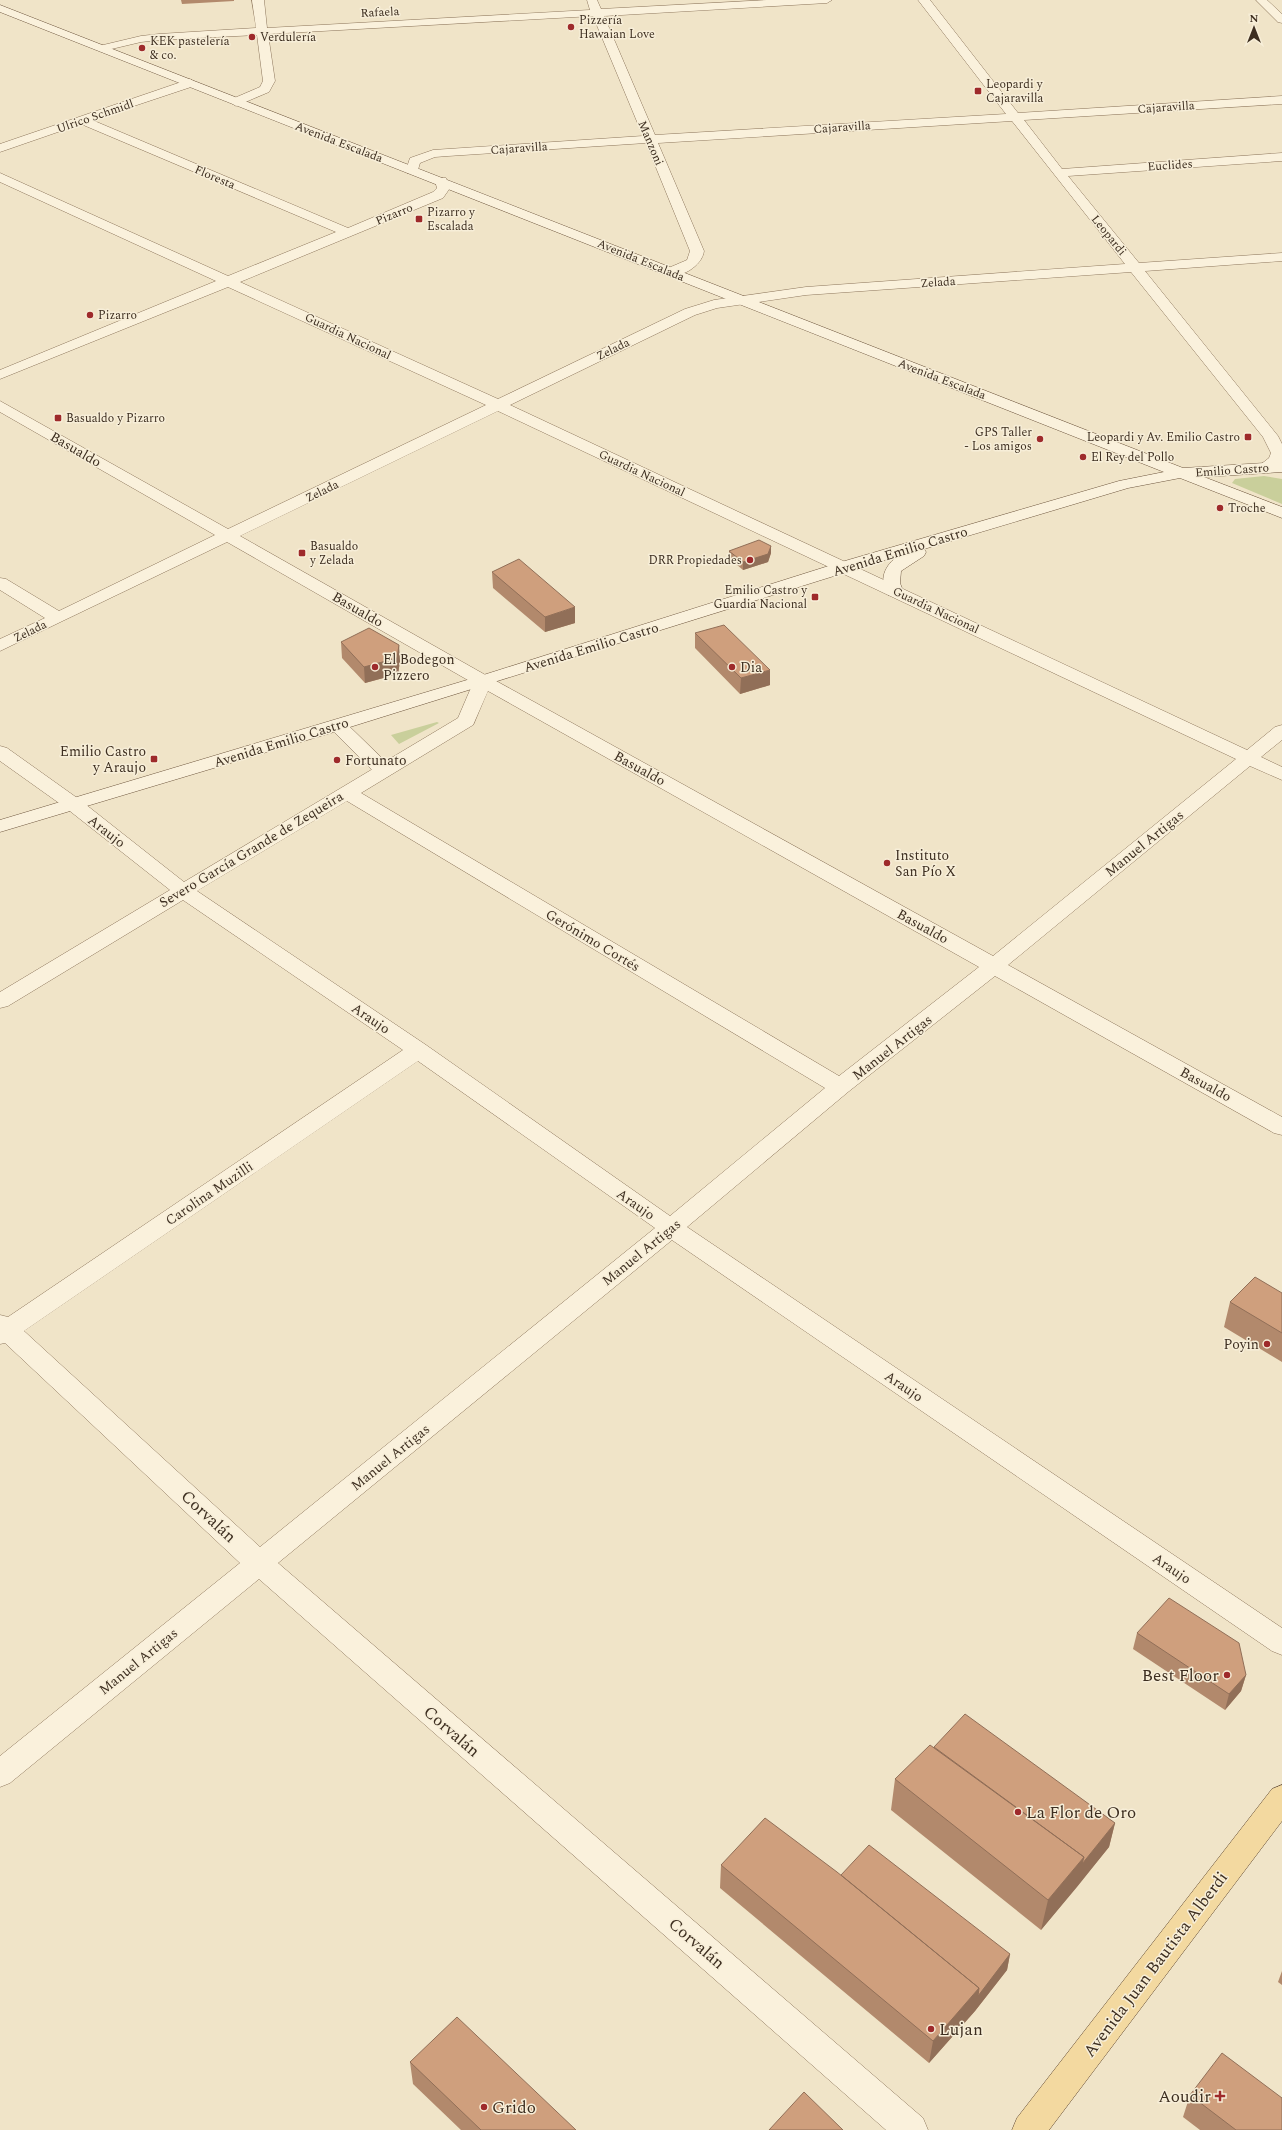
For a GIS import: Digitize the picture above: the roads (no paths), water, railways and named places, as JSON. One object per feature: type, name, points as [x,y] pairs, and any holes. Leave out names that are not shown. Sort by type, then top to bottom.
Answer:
[{"type":"main road","name":"Avenida Juan Bautista Alberdi","points":[[1029,2130],[1282,1798]]},
{"type":"street","points":[[236,102],[265,89],[269,81],[258,0]]},
{"type":"street","name":"Manzoni","points":[[592,0],[697,251],[697,256],[693,262],[670,272]]},
{"type":"street","name":"Rafaela","points":[[103,48],[136,40],[159,37],[827,0]]},
{"type":"street","name":"Leopardi","points":[[924,0],[1059,173],[1270,436],[1279,453],[1275,461],[1264,468]]},
{"type":"street","points":[[1261,0],[1282,20]]},
{"type":"street","name":"Avenida Escalada","points":[[0,8],[236,102],[441,180],[738,300],[1282,512]]},
{"type":"street","name":"Ulrico Schmidl","points":[[0,148],[83,121],[190,83]]},
{"type":"street","name":"Cajaravilla","points":[[412,170],[414,161],[433,154],[1282,100]]},
{"type":"street","name":"Floresta","points":[[83,121],[347,232]]},
{"type":"street","name":"Euclides","points":[[1059,173],[1282,157]]},
{"type":"street","name":"Guardia Nacional","points":[[0,176],[498,405],[1282,774]]},
{"type":"street","name":"Pizarro","points":[[0,375],[347,232],[406,210],[438,194],[444,188],[441,180]]},
{"type":"street","name":"Zelada","points":[[0,646],[690,312],[714,304],[806,291],[1282,257]]},
{"type":"street","name":"Basualdo","points":[[0,406],[483,681],[1282,1127]]},
{"type":"street","name":"Emilio Castro","points":[[1183,474],[1282,467]]},
{"type":"street","name":"Avenida Emilio Castro","points":[[0,826],[483,681],[844,567],[1125,484],[1183,474]]},
{"type":"street","points":[[894,591],[889,579],[891,572],[898,564],[944,538]]},
{"type":"street","points":[[0,583],[58,618]]},
{"type":"street","name":"Severo García Grande de Zequeira","points":[[0,1001],[182,890],[466,721],[483,681]]},
{"type":"street","points":[[338,725],[383,770]]},
{"type":"street","name":"Manuel Artigas","points":[[0,1774],[671,1228],[840,1087],[994,966],[1282,730]]},
{"type":"street","name":"Araujo","points":[[0,752],[74,804],[182,890],[418,1050],[671,1228],[1282,1643]]},
{"type":"street","name":"Gerónimo Cortés","points":[[346,792],[840,1087]]},
{"type":"street","name":"Carolina Muzilli","points":[[2,1330],[418,1050]]},
{"type":"street","name":"Corvalán","points":[[2,1330],[260,1563],[911,2130]]},
{"type":"place","name":"Pizzería Hawaian Love","points":[[571,27]]},
{"type":"place","name":"Verdulería","points":[[252,37]]},
{"type":"place","name":"KEK pastelería & co.","points":[[142,48]]},
{"type":"place","name":"Leopardi y Cajaravilla","points":[[978,91]]},
{"type":"place","name":"Pizarro y Escalada","points":[[419,219]]},
{"type":"place","name":"Pizarro","points":[[90,315]]},
{"type":"place","name":"Basualdo y Pizarro","points":[[58,418]]},
{"type":"place","name":"Leopardi y Av. Emilio Castro","points":[[1248,437]]},
{"type":"place","name":"GPS Taller - Los amigos","points":[[1040,439]]},
{"type":"place","name":"El Rey del Pollo","points":[[1083,457]]},
{"type":"place","name":"Troche","points":[[1220,508]]},
{"type":"place","name":"Basualdo y Zelada","points":[[302,553]]},
{"type":"place","name":"DRR Propiedades","points":[[750,560]]},
{"type":"place","name":"Emilio Castro y Guardia Nacional","points":[[815,597]]},
{"type":"place","name":"El Bodegon Pizzero","points":[[375,667]]},
{"type":"place","name":"Dia","points":[[732,667]]},
{"type":"place","name":"Emilio Castro y Araujo","points":[[154,759]]},
{"type":"place","name":"Fortunato","points":[[337,760]]},
{"type":"place","name":"Instituto San Pío X","points":[[887,863]]},
{"type":"place","name":"Poyin","points":[[1267,1344]]},
{"type":"place","name":"Best Floor","points":[[1227,1675]]},
{"type":"place","name":"La Flor de Oro","points":[[1018,1812]]},
{"type":"place","name":"Lujan","points":[[931,2029]]},
{"type":"place","name":"Aoudir","points":[[1220,2096]]},
{"type":"place","name":"Grido","points":[[484,2107]]}]
